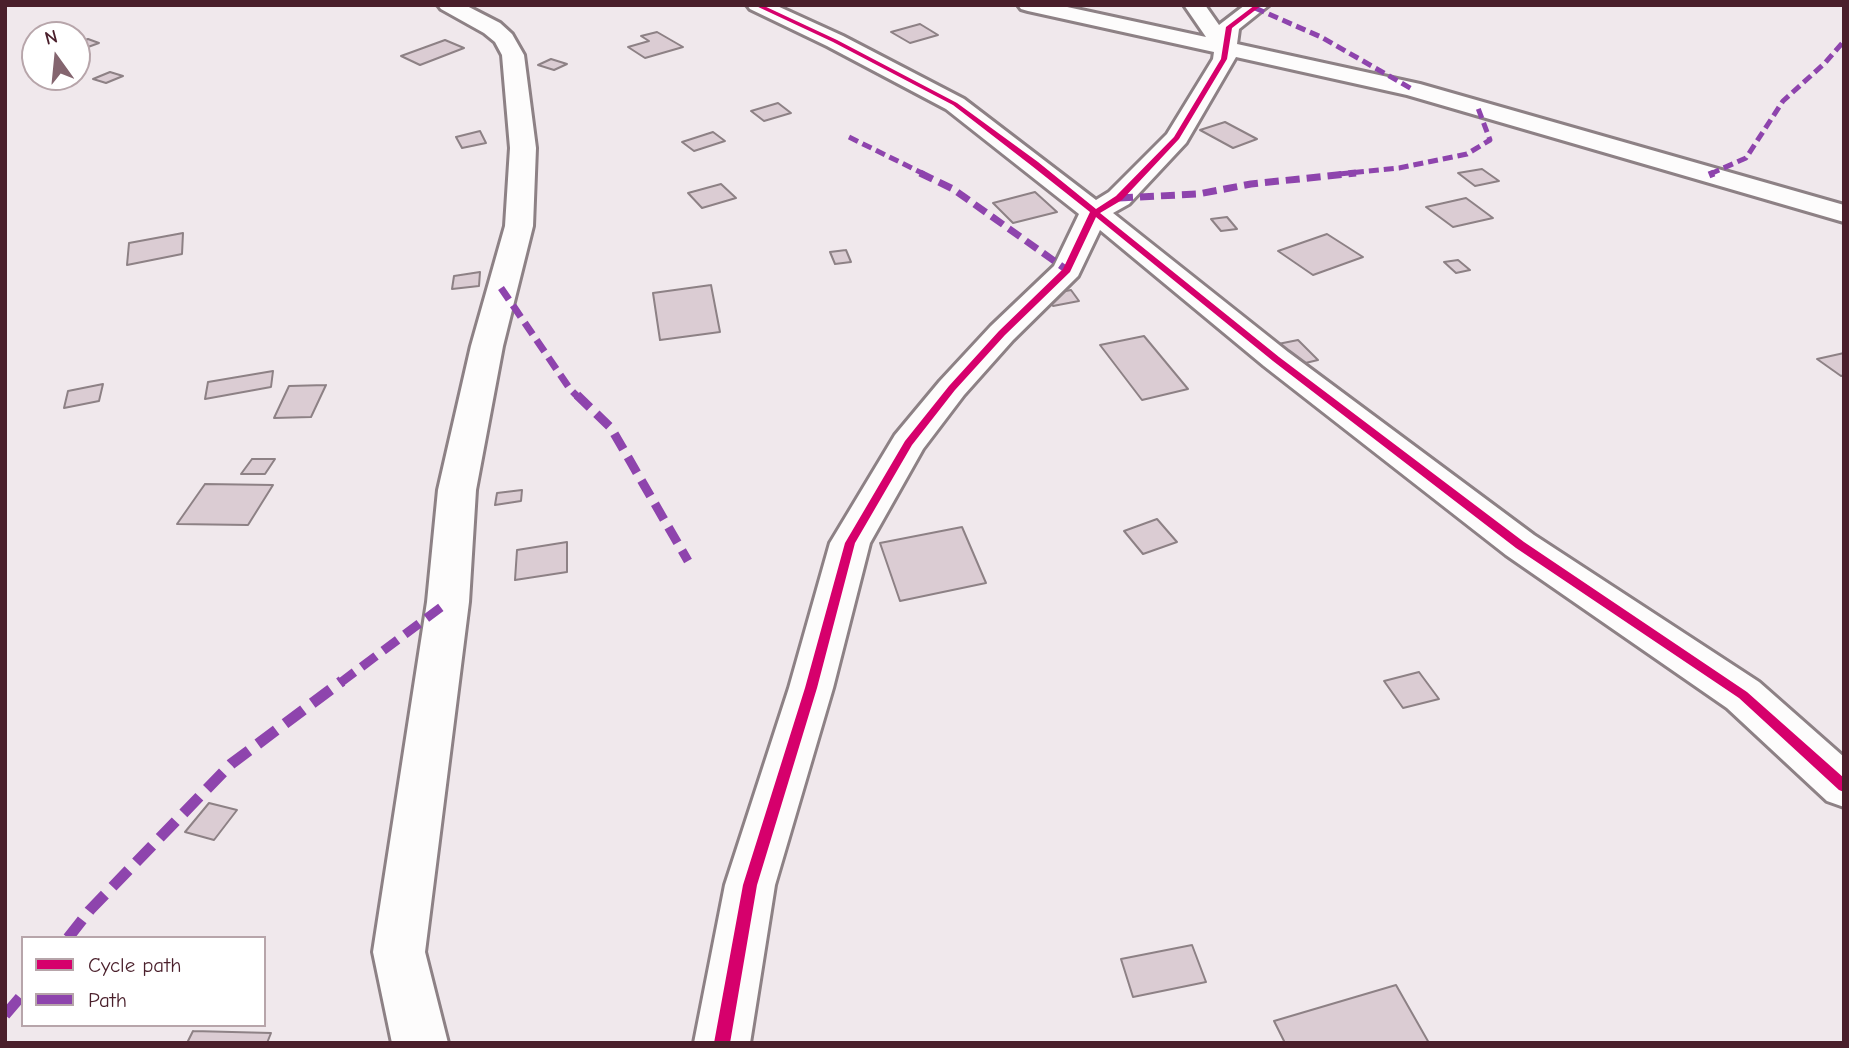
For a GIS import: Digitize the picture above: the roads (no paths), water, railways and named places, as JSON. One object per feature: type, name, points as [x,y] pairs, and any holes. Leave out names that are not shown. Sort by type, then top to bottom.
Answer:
[{"type":"street","points":[[420,1043],[399,952],[448,602],[457,490],[489,334],[519,226],[523,148],[513,55],[504,39],[492,28],[448,5]]},
{"type":"street","points":[[757,5],[835,41],[955,104],[1035,164],[1093,214],[1276,359],[1520,545],[1743,695],[1844,786]]},
{"type":"street","points":[[1028,5],[1412,89],[1844,214]]},
{"type":"street","points":[[1194,5],[1225,48]]},
{"type":"street","points":[[722,1043],[750,885],[811,688],[850,543],[908,443],[977,360],[1067,270],[1093,214],[1119,198],[1177,138],[1224,59],[1228,27],[1259,5]]}]
